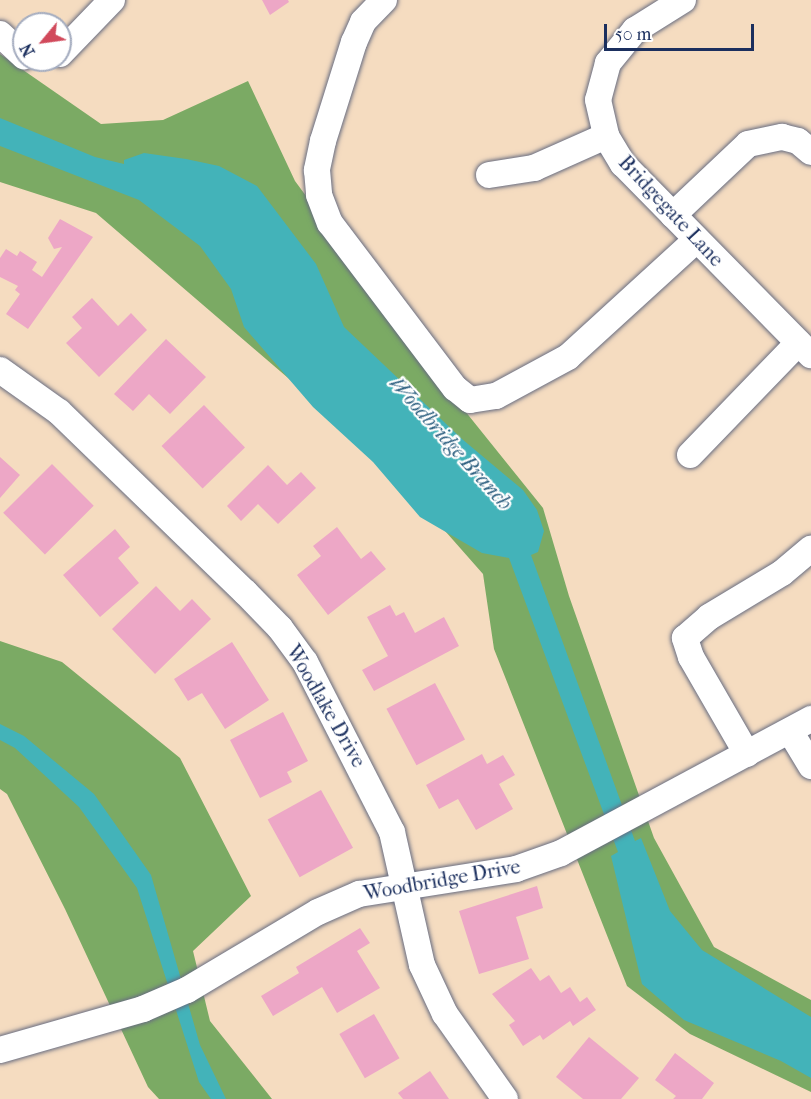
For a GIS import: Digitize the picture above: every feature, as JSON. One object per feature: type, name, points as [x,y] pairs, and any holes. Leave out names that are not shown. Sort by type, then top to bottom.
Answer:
[{"type":"street","points":[[72,34],[112,0]]},
{"type":"street","points":[[384,0],[363,22],[354,42],[323,141],[317,170],[319,195],[330,223],[455,388],[470,400],[496,396],[568,357],[696,240]]},
{"type":"street","name":"Bridgegate Lane","points":[[683,0],[635,30],[608,63],[598,100],[606,136],[623,164],[805,349]]},
{"type":"street","points":[[489,175],[534,168],[606,136]]},
{"type":"street","points":[[673,215],[748,144],[782,136],[798,141],[811,152]]},
{"type":"street","points":[[690,455],[805,349]]},
{"type":"street","name":"Woodlake Drive","points":[[0,370],[59,412],[280,627],[305,662],[379,801],[392,832],[422,965],[445,1014],[505,1099]]},
{"type":"street","points":[[747,754],[691,657],[686,638],[709,617],[782,573],[811,549]]},
{"type":"street","points":[[800,725],[811,766]]},
{"type":"street","name":"Woodbridge Drive","points":[[0,1050],[143,1009],[187,990],[318,912],[359,894],[516,869],[561,853],[800,725]]},
{"type":"green space","points":[[0,54],[12,62],[12,72],[26,72],[101,124],[163,120],[248,81],[295,181],[465,411],[543,508],[569,596],[654,838],[714,947],[811,1000],[811,1092],[690,1034],[627,986],[494,649],[483,574],[379,456],[96,213],[0,182]]},
{"type":"green space","points":[[0,641],[62,662],[180,758],[251,896],[193,951],[210,1021],[272,1099],[159,1099],[148,1087],[65,909],[7,794],[0,789]]},
{"type":"water","name":"Woodbridge Branch","points":[[0,118],[95,157],[124,164],[124,160],[144,153],[186,159],[219,166],[257,186],[316,264],[344,327],[462,439],[523,490],[537,510],[544,531],[538,552],[531,555],[635,841],[641,838],[670,911],[702,950],[811,1017],[811,1078],[781,1061],[684,1020],[642,984],[611,856],[618,852],[509,558],[482,553],[420,517],[373,462],[313,407],[244,327],[231,289],[200,246],[139,200],[0,146]]},
{"type":"water","points":[[0,724],[24,736],[94,794],[151,875],[200,1045],[226,1099],[211,1099],[199,1082],[137,888],[79,807],[15,748],[0,740]]},
{"type":"building","points":[[262,0],[288,0],[289,2],[270,15]]},
{"type":"building","points":[[60,219],[93,237],[28,329],[6,314],[20,294],[15,290],[18,286],[0,277],[0,258],[6,249],[17,256],[20,251],[37,262],[32,270],[42,277],[62,247],[54,249],[48,238]]},
{"type":"building","points":[[92,298],[118,326],[131,313],[147,330],[99,377],[66,343],[82,328],[72,317]]},
{"type":"building","points":[[166,339],[206,377],[170,414],[149,394],[133,411],[114,394]]},
{"type":"building","points":[[204,405],[245,447],[203,488],[162,446]]},
{"type":"building","points":[[0,457],[20,475],[0,498]]},
{"type":"building","points":[[52,464],[94,506],[45,555],[3,513]]},
{"type":"building","points":[[268,465],[287,485],[301,472],[316,488],[278,524],[258,504],[241,521],[227,506]]},
{"type":"building","points":[[337,527],[361,559],[371,551],[386,569],[328,615],[297,575],[321,556],[313,546]]},
{"type":"building","points":[[115,529],[130,547],[118,558],[139,583],[100,617],[63,575]]},
{"type":"building","points":[[156,586],[180,611],[192,599],[211,619],[155,674],[112,629]]},
{"type":"building","points":[[390,605],[396,616],[404,612],[415,633],[444,617],[459,646],[374,691],[362,670],[388,656],[367,617]]},
{"type":"building","points":[[232,642],[269,700],[225,729],[202,693],[188,701],[174,679]]},
{"type":"building","points":[[435,683],[465,740],[416,765],[386,709]]},
{"type":"building","points":[[283,712],[308,761],[287,772],[292,782],[260,798],[230,740]]},
{"type":"building","points":[[482,754],[487,764],[503,755],[515,775],[499,784],[513,809],[476,830],[458,799],[439,809],[426,785]]},
{"type":"building","points":[[321,790],[353,848],[300,877],[268,820]]},
{"type":"building","points":[[537,886],[543,908],[516,917],[529,959],[479,974],[459,911]]},
{"type":"building","points":[[360,928],[370,943],[357,951],[380,988],[337,1013],[322,987],[273,1016],[261,996],[299,973],[296,967]]},
{"type":"building","points":[[531,968],[540,981],[549,975],[561,993],[570,987],[580,1002],[587,997],[596,1010],[573,1026],[570,1021],[543,1040],[540,1035],[523,1046],[509,1025],[515,1021],[492,994]]},
{"type":"building","points":[[374,1014],[400,1058],[365,1078],[339,1034]]},
{"type":"building","points":[[589,1037],[639,1078],[621,1099],[583,1099],[556,1077]]},
{"type":"building","points":[[675,1053],[714,1083],[702,1099],[673,1099],[676,1096],[655,1080]]},
{"type":"building","points":[[430,1071],[449,1099],[403,1099],[398,1093]]}]
